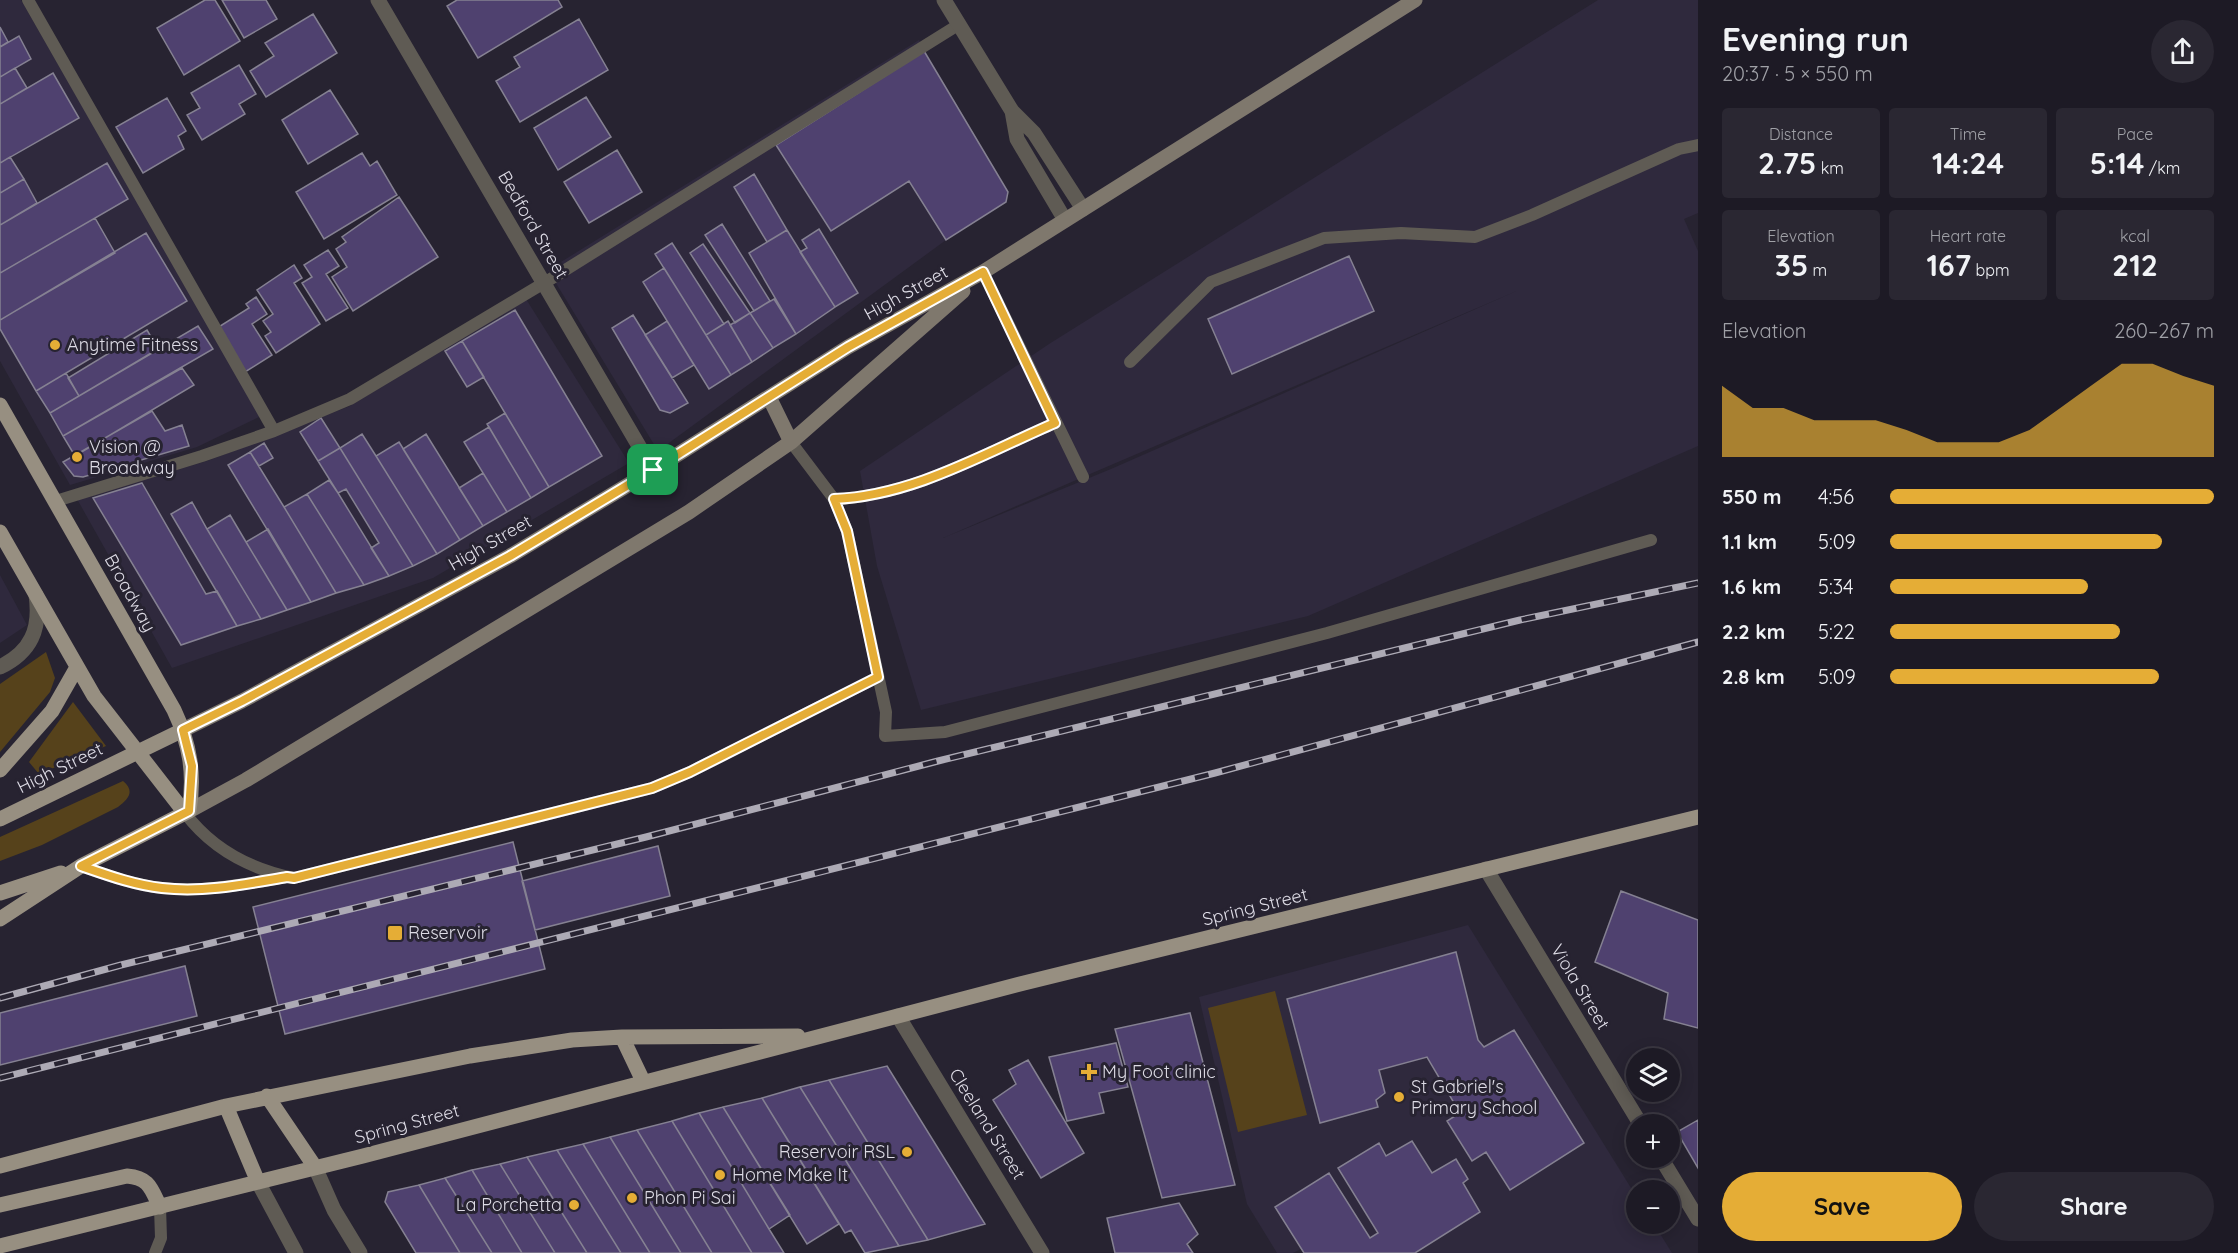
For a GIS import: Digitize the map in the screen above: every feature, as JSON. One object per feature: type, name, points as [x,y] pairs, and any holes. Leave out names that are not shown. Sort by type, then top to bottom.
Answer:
[{"type":"main road","name":"High Street","points":[[0,819],[242,701],[496,564],[653,470],[848,347],[983,272],[1415,0]]},
{"type":"main road","name":"High Street","points":[[0,919],[81,866],[256,774],[689,512],[791,442],[983,272]]},
{"type":"main road","points":[[769,397],[791,442]]},
{"type":"main road","name":"Broadway","points":[[0,405],[183,730],[192,766],[187,812]]},
{"type":"main road","points":[[0,532],[76,669],[101,707],[187,812]]},
{"type":"main road","points":[[0,770],[52,711],[76,669]]},
{"type":"main road","name":"Spring Street","points":[[0,1246],[258,1182],[822,1035],[1698,817]]},
{"type":"main road","name":"High Street","points":[[0,893],[81,866]]},
{"type":"main road","name":"Spring Street","points":[[0,1166],[267,1096],[470,1056],[572,1040],[622,1037],[822,1035]]},
{"type":"main road","points":[[622,1037],[643,1081]]},
{"type":"main road","points":[[267,1096],[315,1167]]},
{"type":"main road","points":[[226,1106],[258,1182]]},
{"type":"main road","points":[[0,1205],[127,1176],[141,1178],[147,1182],[160,1207]]},
{"type":"street","name":"Bedford Street","points":[[378,0],[653,470]]},
{"type":"street","points":[[944,0],[1012,111],[1034,133],[1083,209]]},
{"type":"street","points":[[1012,111],[1017,139],[1065,220]]},
{"type":"street","points":[[0,667],[22,653],[33,639],[37,623],[36,595]]},
{"type":"street","name":"Viola Street","points":[[1486,869],[1634,1114]]},
{"type":"street","name":"Cleeland Street","points":[[898,1016],[1042,1253]]},
{"type":"street","points":[[315,1167],[334,1210],[360,1253]]},
{"type":"street","points":[[1667,1168],[1698,1219]]},
{"type":"street","points":[[258,1182],[296,1253]]},
{"type":"lane","points":[[28,0],[274,431]]},
{"type":"lane","points":[[56,501],[202,456],[274,431],[350,399],[544,283],[958,25]]},
{"type":"lane","points":[[1130,362],[1211,282],[1324,238],[1401,233],[1475,237],[1532,215],[1679,149],[1698,145]]},
{"type":"lane","points":[[983,272],[1083,477]]},
{"type":"lane","points":[[834,499],[876,496],[899,490],[1055,423]]},
{"type":"lane","points":[[791,442],[834,499],[847,531],[886,712],[885,736],[934,734],[1328,633],[1651,540]]},
{"type":"lane","points":[[187,812],[216,847],[237,858],[294,878],[652,788],[690,772],[878,677]]},
{"type":"lane","points":[[81,866],[135,883],[179,889],[222,888],[287,877]]},
{"type":"lane","points":[[155,1253],[161,1238],[160,1207]]},
{"type":"shaded area","points":[[0,0],[21,0],[261,416],[197,447],[70,485],[0,361]]},
{"type":"shaded area","points":[[1598,0],[1698,0],[1698,213],[1684,219],[1698,251],[1698,446],[1308,616],[921,710],[877,566],[860,471],[1049,344]],"holes":[[[1519,290],[1111,469],[943,538]]]},
{"type":"shaded area","points":[[919,40],[1008,192],[1006,202],[946,240],[658,451],[548,270]]},
{"type":"shaded area","points":[[526,299],[629,463],[433,578],[172,668],[77,499],[207,461],[350,406]]},
{"type":"shaded area","points":[[0,575],[27,625],[0,643]]},
{"type":"shaded area","points":[[46,652],[55,678],[50,692],[0,752],[0,684]]},
{"type":"shaded area","points":[[73,702],[106,746],[39,774],[29,762]]},
{"type":"shaded area","points":[[123,781],[130,792],[118,807],[42,845],[0,861],[0,837]]},
{"type":"shaded area","name":"St Gabriel's Primary School","points":[[1468,925],[1626,1180],[1626,1234],[1660,1234],[1672,1253],[1304,1253],[1301,1249],[1293,1253],[1277,1253],[1247,1204],[1199,997]]},
{"type":"shaded area","points":[[1275,991],[1307,1115],[1238,1132],[1208,1008]]},
{"type":"building","points":[[205,0],[215,0],[240,41],[184,75],[157,28]]},
{"type":"building","points":[[222,0],[266,0],[277,19],[244,38]]},
{"type":"building","points":[[457,0],[558,0],[562,7],[478,58],[447,6]]},
{"type":"building","points":[[313,14],[337,53],[266,97],[250,71],[274,56],[265,43]]},
{"type":"building","points":[[579,19],[608,70],[520,122],[496,81],[520,67],[514,57]]},
{"type":"building","points":[[0,27],[8,42],[0,47]]},
{"type":"building","points":[[19,36],[31,59],[0,77],[0,47]]},
{"type":"building","points":[[924,51],[1008,192],[1006,202],[946,240],[909,181],[831,231],[776,145]]},
{"type":"building","points":[[239,65],[256,94],[239,104],[245,114],[202,140],[187,115],[200,108],[191,93]]},
{"type":"building","points":[[15,68],[27,88],[0,104],[0,77]]},
{"type":"building","points":[[53,73],[79,118],[0,163],[0,104]]},
{"type":"building","points":[[330,90],[358,134],[308,164],[282,120]]},
{"type":"building","points":[[586,97],[611,137],[558,170],[534,128]]},
{"type":"building","points":[[167,98],[186,131],[178,136],[184,149],[143,173],[116,127]]},
{"type":"building","points":[[617,150],[642,192],[589,223],[564,182]]},
{"type":"building","points":[[362,153],[370,166],[377,161],[397,195],[324,239],[296,192]]},
{"type":"building","points":[[10,157],[24,179],[0,193],[0,163]]},
{"type":"building","points":[[107,163],[128,199],[0,273],[0,225]]},
{"type":"building","points":[[754,174],[787,230],[767,242],[734,187]]},
{"type":"building","points":[[24,179],[37,203],[0,225],[0,193]]},
{"type":"building","points":[[399,197],[438,257],[353,311],[332,277],[347,267],[336,249],[346,242],[342,237]]},
{"type":"building","points":[[95,218],[115,253],[0,320],[0,273]]},
{"type":"building","points":[[722,224],[770,301],[754,311],[705,235]]},
{"type":"building","points":[[819,229],[858,293],[835,307],[800,252],[807,248],[802,240]]},
{"type":"building","points":[[787,230],[835,307],[796,334],[749,253]]},
{"type":"building","points":[[146,233],[187,301],[36,391],[0,329],[0,320]]},
{"type":"building","points":[[672,243],[724,324],[706,335],[655,254]]},
{"type":"building","points":[[703,244],[750,313],[735,323],[690,253]]},
{"type":"building","points":[[328,250],[339,266],[326,274],[348,308],[326,321],[302,283],[312,277],[304,265]]},
{"type":"building","points":[[1349,256],[1374,311],[1232,374],[1208,319]]},
{"type":"building","points":[[294,265],[302,278],[294,283],[320,324],[276,353],[265,336],[271,332],[263,321],[273,314],[257,290]]},
{"type":"building","points":[[664,268],[731,375],[709,389],[643,282]]},
{"type":"building","points":[[256,297],[267,314],[252,324],[272,355],[245,372],[217,328],[249,308],[246,304]]},
{"type":"building","points":[[774,299],[796,334],[773,348],[750,313]]},
{"type":"building","points":[[515,310],[602,456],[549,487],[462,341]]},
{"type":"building","points":[[750,313],[773,348],[752,362],[730,325]]},
{"type":"building","points":[[633,315],[688,403],[670,413],[660,410],[612,328]]},
{"type":"building","points":[[667,321],[694,365],[672,378],[645,335]]},
{"type":"building","points":[[728,321],[752,362],[731,375],[706,335]]},
{"type":"building","points":[[198,326],[213,349],[63,436],[50,413]]},
{"type":"building","points":[[147,330],[158,349],[79,396],[68,378]]},
{"type":"building","points":[[462,341],[484,377],[467,387],[445,351]]},
{"type":"building","points":[[182,368],[194,385],[75,456],[63,436]]},
{"type":"building","points":[[66,373],[79,396],[50,413],[36,391]]},
{"type":"building","points":[[152,411],[165,431],[182,425],[189,446],[83,477],[74,476],[63,462]]},
{"type":"building","points":[[505,413],[549,487],[531,498],[487,424]]},
{"type":"building","points":[[321,418],[340,448],[318,461],[300,432]]},
{"type":"building","points":[[489,427],[531,498],[507,512],[464,442]]},
{"type":"building","points":[[362,434],[437,554],[413,566],[340,448]]},
{"type":"building","points":[[426,434],[483,526],[460,540],[403,449]]},
{"type":"building","points":[[399,442],[460,540],[437,554],[376,456]]},
{"type":"building","points":[[264,443],[273,458],[259,466],[250,452]]},
{"type":"building","points":[[340,448],[413,566],[389,576],[371,548],[379,543],[346,489],[338,493],[318,461]]},
{"type":"building","points":[[250,452],[336,593],[311,602],[228,465]]},
{"type":"building","points":[[483,473],[507,512],[483,526],[459,488]]},
{"type":"building","points":[[329,480],[389,576],[364,585],[307,494]]},
{"type":"building","points":[[142,483],[206,594],[217,591],[237,626],[181,645],[93,498]]},
{"type":"building","points":[[307,494],[364,585],[336,593],[284,507]]},
{"type":"building","points":[[192,502],[261,619],[237,626],[171,514]]},
{"type":"building","points":[[230,515],[287,610],[261,619],[207,529]]},
{"type":"building","points":[[268,529],[311,602],[287,610],[246,542]]},
{"type":"building","points":[[513,842],[545,969],[285,1034],[253,907]]},
{"type":"building","points":[[658,846],[670,896],[535,930],[522,881]]},
{"type":"building","points":[[1621,891],[1698,920],[1698,1028],[1664,1019],[1668,993],[1595,962]]},
{"type":"building","points":[[1456,952],[1478,1040],[1484,1047],[1514,1030],[1584,1143],[1510,1190],[1486,1152],[1472,1161],[1447,1121],[1460,1113],[1427,1057],[1379,1070],[1385,1093],[1376,1100],[1378,1107],[1320,1123],[1287,999]]},
{"type":"building","points":[[185,966],[197,1016],[0,1065],[0,1013]]},
{"type":"building","points":[[1190,1013],[1235,1185],[1162,1198],[1115,1029]]},
{"type":"building","name":"My Foot clinic","points":[[1116,1043],[1128,1087],[1099,1093],[1104,1113],[1067,1121],[1049,1057]]},
{"type":"building","points":[[1028,1060],[1084,1153],[1041,1178],[993,1100],[1016,1084],[1009,1070]]},
{"type":"building","name":"Reservoir RSL","points":[[887,1066],[985,1224],[928,1240],[829,1080]]},
{"type":"building","points":[[829,1080],[928,1240],[899,1246],[800,1087]]},
{"type":"building","points":[[800,1087],[899,1246],[865,1253],[851,1230],[845,1233],[762,1098]]},
{"type":"building","points":[[762,1098],[839,1224],[807,1244],[723,1107]]},
{"type":"building","points":[[723,1107],[790,1215],[769,1229],[699,1113]]},
{"type":"building","name":"Home Make It","points":[[699,1113],[784,1253],[752,1253],[672,1121]]},
{"type":"building","points":[[1698,1120],[1698,1168],[1680,1137],[1680,1130]]},
{"type":"building","points":[[672,1121],[752,1253],[712,1253],[637,1130]]},
{"type":"building","points":[[637,1130],[712,1253],[681,1253],[610,1137]]},
{"type":"building","name":"Phon Pi Sai","points":[[610,1137],[681,1253],[650,1253],[583,1144]]},
{"type":"building","points":[[1412,1141],[1432,1173],[1456,1159],[1468,1179],[1463,1183],[1480,1212],[1415,1253],[1304,1253],[1275,1207],[1329,1173],[1370,1238],[1378,1233],[1338,1168],[1379,1143],[1386,1156]]},
{"type":"building","points":[[583,1144],[650,1253],[621,1253],[557,1150]]},
{"type":"building","name":"La Porchetta","points":[[557,1150],[621,1253],[587,1253],[527,1157]]},
{"type":"building","points":[[527,1157],[587,1253],[555,1253],[500,1164]]},
{"type":"building","points":[[500,1164],[555,1253],[522,1253],[472,1170]]},
{"type":"building","points":[[472,1170],[522,1253],[492,1253],[445,1178]]},
{"type":"building","points":[[445,1178],[492,1253],[460,1253],[419,1185]]},
{"type":"building","points":[[419,1185],[460,1253],[416,1253],[385,1202],[388,1192]]},
{"type":"building","points":[[1179,1203],[1198,1234],[1187,1244],[1193,1253],[1115,1253],[1107,1218]]},
{"type":"railway","points":[[0,998],[121,965],[646,837],[938,761],[1520,620],[1698,583]]},
{"type":"railway","points":[[0,1078],[1215,773],[1698,642]]},
{"type":"place","name":"Anytime Fitness","points":[[55,345]]},
{"type":"place","name":"Vision @ Broadway","points":[[77,457]]},
{"type":"place","name":"Reservoir","points":[[395,933]]},
{"type":"place","name":"My Foot clinic","points":[[1089,1072]]},
{"type":"place","name":"St Gabriel's Primary School","points":[[1399,1097]]},
{"type":"place","name":"Reservoir RSL","points":[[907,1152]]},
{"type":"place","name":"Home Make It","points":[[720,1175]]},
{"type":"place","name":"Phon Pi Sai","points":[[632,1198]]},
{"type":"place","name":"La Porchetta","points":[[574,1205]]},
{"type":"route","points":[[983,272],[1055,423],[907,487],[876,496],[834,499],[847,531],[878,677],[690,772],[652,788],[294,878],[287,877],[222,888],[179,889],[135,883],[81,866],[189,811],[192,766],[183,730],[242,701],[489,568],[653,470],[848,347],[983,272]]}]
